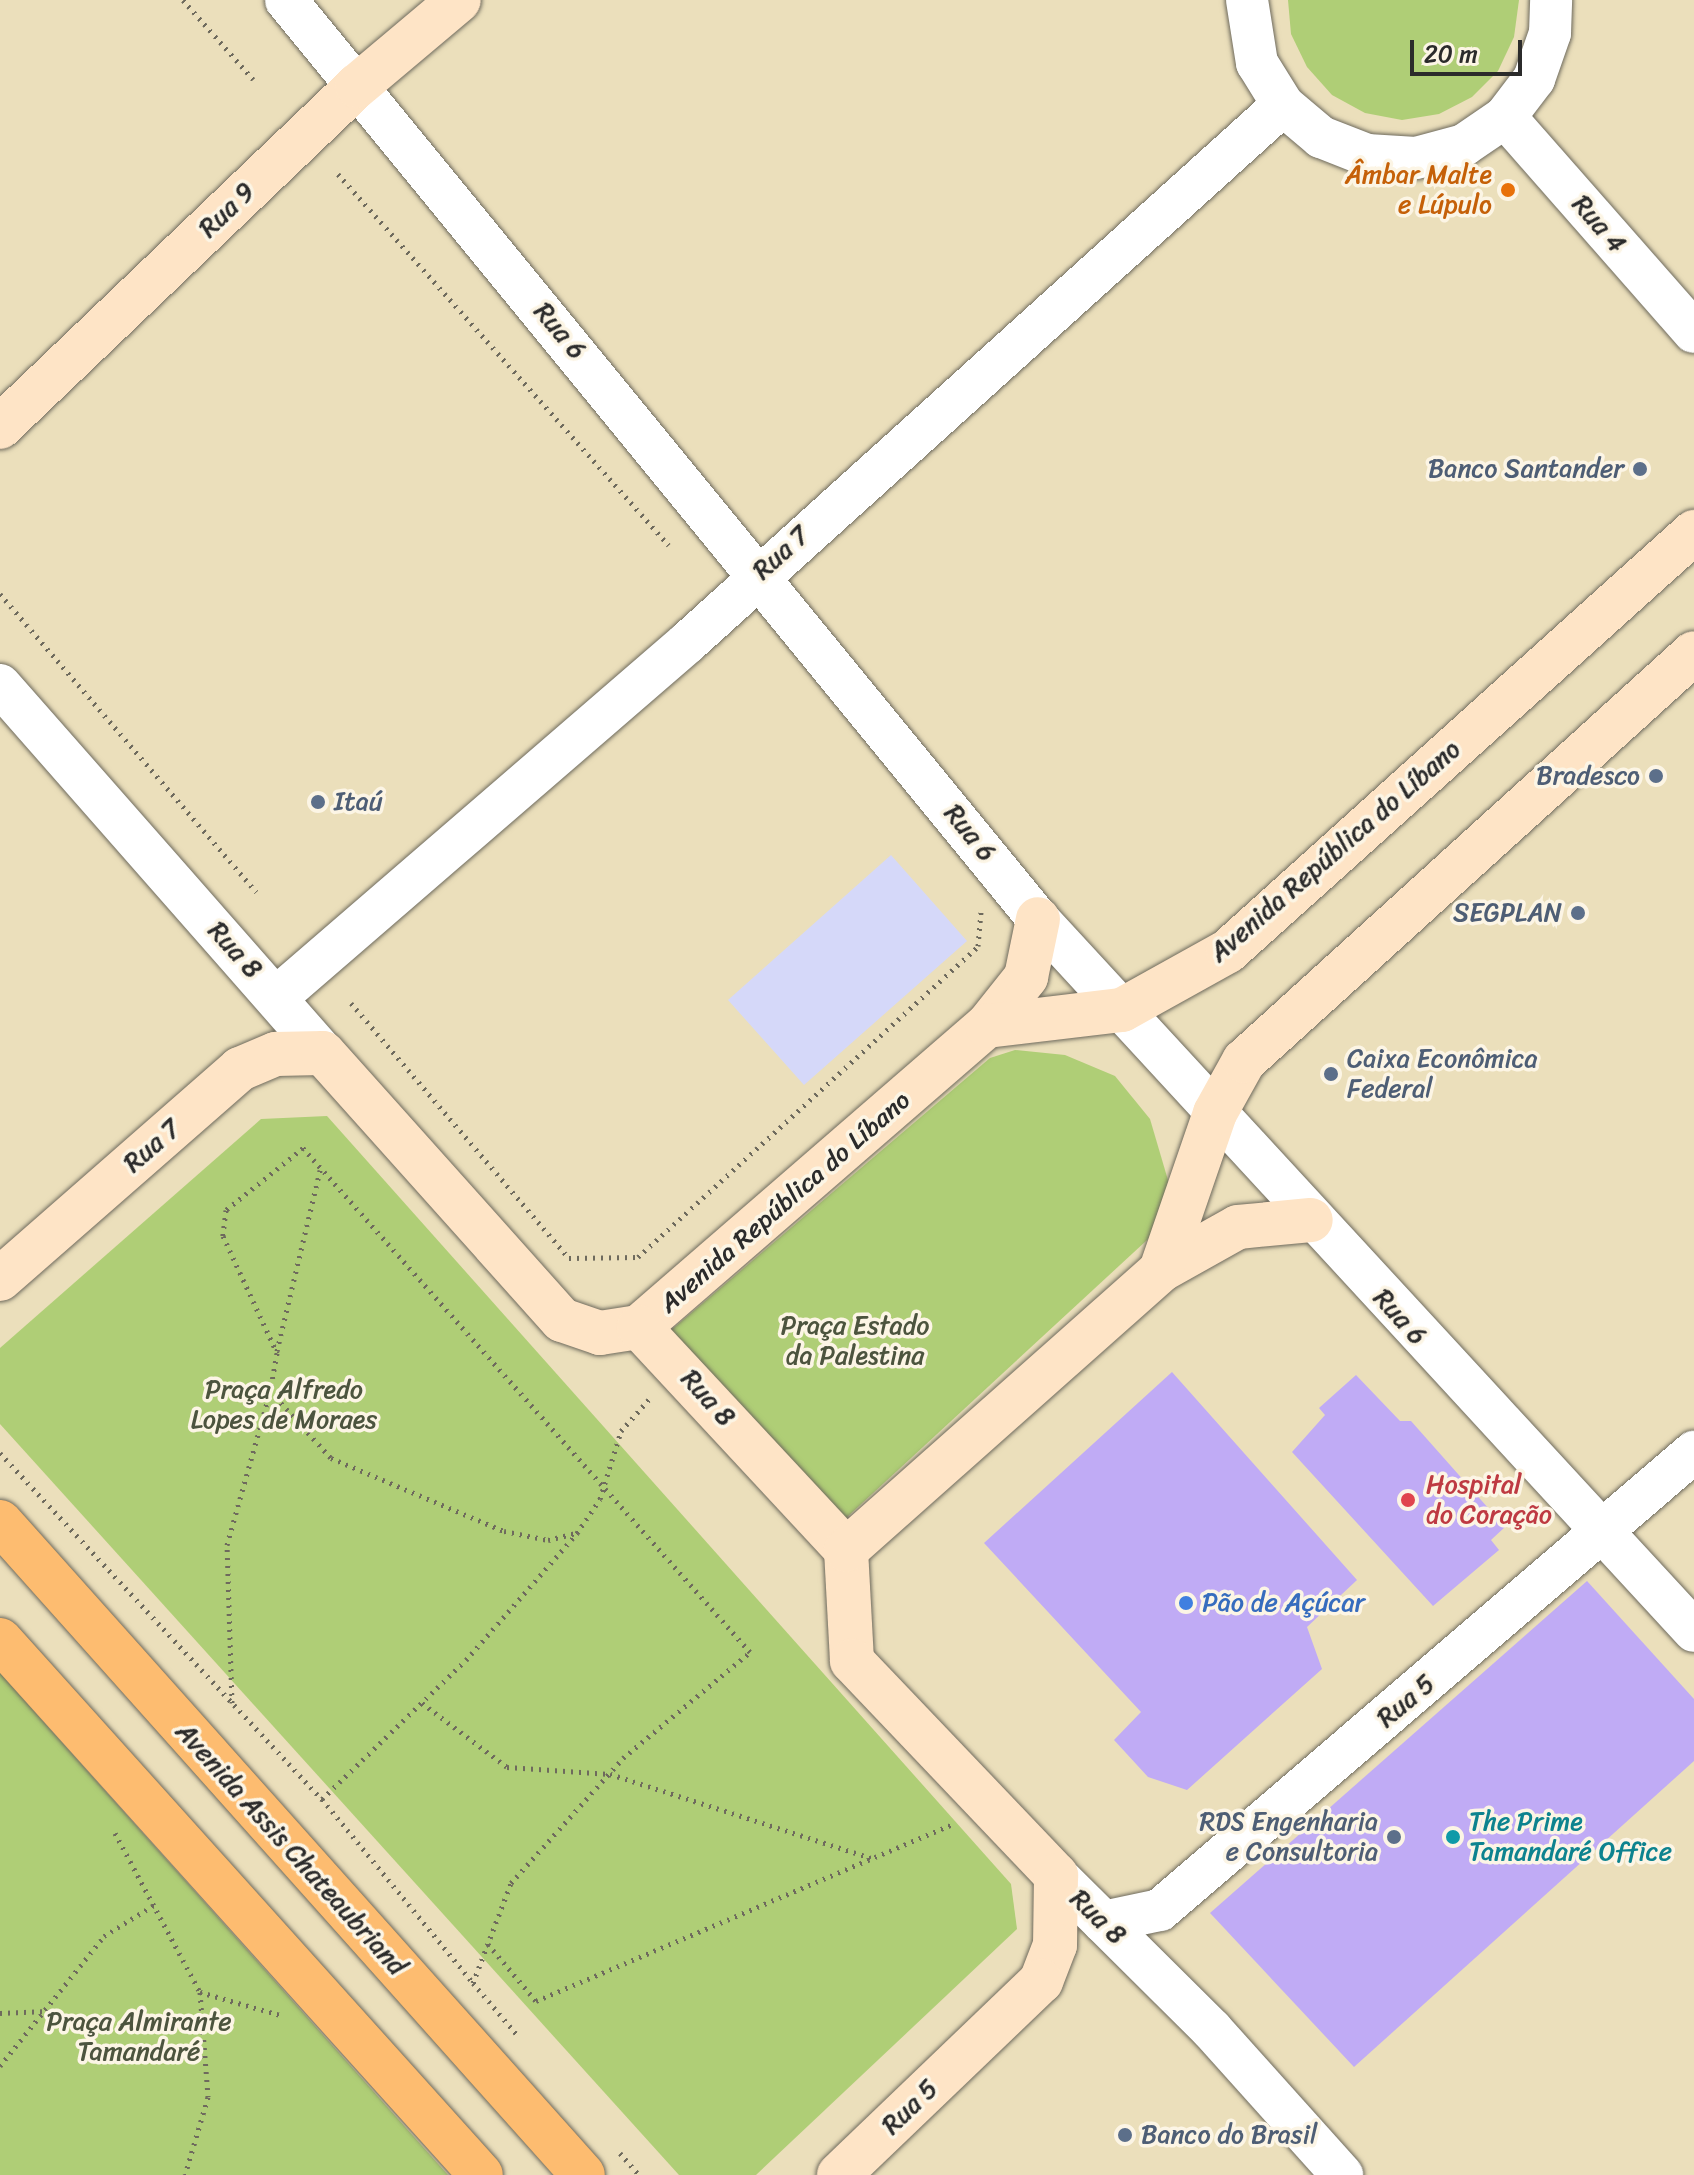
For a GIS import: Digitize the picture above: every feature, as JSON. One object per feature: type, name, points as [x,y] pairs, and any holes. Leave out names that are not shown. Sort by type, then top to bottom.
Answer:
[{"type":"main road","name":"Rua 9","points":[[0,427],[357,86],[459,0]]},
{"type":"main road","name":"Avenida República do Líbano","points":[[639,1327],[987,1026],[1122,1010],[1228,951],[1694,532]]},
{"type":"main road","points":[[1161,1270],[1215,1113],[1244,1061],[1694,653]]},
{"type":"main road","points":[[987,1026],[1026,977],[1038,919]]},
{"type":"main road","name":"Rua 7","points":[[0,1279],[240,1069],[276,1054],[323,1053]]},
{"type":"main road","name":"Rua 8","points":[[323,1053],[562,1320],[600,1333],[639,1327],[678,1365],[846,1550],[852,1661],[1056,1875]]},
{"type":"main road","points":[[846,1550],[1161,1270],[1238,1227],[1311,1220]]},
{"type":"main road","name":"Avenida Assis Chateaubriand","points":[[0,1522],[583,2175]]},
{"type":"main road","points":[[0,1640],[481,2175]]},
{"type":"main road","name":"Rua 5","points":[[839,2175],[1041,1981],[1055,1945],[1056,1875]]},
{"type":"street","name":"Rua 6","points":[[286,0],[760,571],[1038,919],[1600,1536],[1694,1631]]},
{"type":"street","points":[[1247,0],[1257,63],[1283,105],[1321,137],[1367,155],[1416,158],[1464,145],[1505,117],[1534,79],[1550,33],[1551,0]]},
{"type":"street","name":"Rua 7","points":[[277,997],[1283,105]]},
{"type":"street","name":"Rua 4","points":[[1505,117],[1694,332]]},
{"type":"street","name":"Rua 8","points":[[0,685],[323,1053]]},
{"type":"street","name":"Rua 5","points":[[1103,1922],[1160,1910],[1600,1536],[1694,1452]]},
{"type":"street","name":"Rua 8","points":[[1056,1875],[1342,2175]]},
{"type":"path","points":[[183,0],[253,79]]},
{"type":"path","points":[[338,174],[668,545]]},
{"type":"path","points":[[0,594],[256,892]]},
{"type":"path","points":[[351,1003],[569,1258],[638,1257],[978,946],[982,897]]},
{"type":"path","points":[[0,1453],[322,1799],[473,1983],[511,1883],[610,1774],[750,1652],[303,1148],[226,1210],[223,1236],[277,1353]]},
{"type":"path","points":[[232,1703],[227,1545],[270,1391],[320,1169]]},
{"type":"path","points":[[322,1799],[422,1703],[577,1533],[604,1487],[621,1431],[678,1365]]},
{"type":"path","points":[[270,1391],[331,1458],[504,1531],[548,1540],[577,1533]]},
{"type":"path","points":[[422,1703],[507,1767],[610,1774],[872,1859]]},
{"type":"path","points":[[488,1944],[536,2001],[991,1808]]},
{"type":"path","points":[[109,1821],[200,1992],[208,2097],[185,2175]]},
{"type":"path","points":[[0,2066],[104,1936],[154,1905]]},
{"type":"path","points":[[200,1992],[284,2016],[294,2027]]},
{"type":"path","points":[[0,2013],[47,2011]]},
{"type":"shaded area","points":[[891,855],[967,941],[804,1085],[728,1000]]},
{"type":"green space","points":[[1288,0],[1519,0],[1514,37],[1498,71],[1472,97],[1439,114],[1402,120],[1365,113],[1332,95],[1307,67],[1291,34]]},
{"type":"green space","name":"Praça Estado da Palestina","points":[[1015,1050],[1065,1055],[1115,1076],[1150,1119],[1170,1187],[1159,1229],[845,1519],[670,1331],[990,1058]]},
{"type":"green space","name":"Praça Alfredo Lopes de Moraes","points":[[327,1116],[1011,1884],[1017,1929],[756,2175],[679,2175],[0,1424],[0,1348],[261,1119]]},
{"type":"green space","name":"Praça Almirante Tamandaré","points":[[0,1673],[448,2175],[0,2175]]},
{"type":"building","name":"Pão de Açúcar","points":[[1172,1372],[1357,1580],[1307,1627],[1322,1669],[1187,1790],[1148,1777],[1114,1740],[1141,1712],[984,1543]]},
{"type":"building","name":"Hospital do Coração","points":[[1356,1375],[1400,1421],[1411,1421],[1505,1527],[1491,1540],[1499,1550],[1433,1606],[1292,1452],[1325,1415],[1319,1408]]},
{"type":"building","name":"The Prime Tamandaré Office","points":[[1587,1581],[1694,1699],[1694,1761],[1354,2067],[1210,1913]]},
{"type":"place","name":"Âmbar Malte e Lúpulo","points":[[1508,190]]},
{"type":"place","name":"Banco Santander","points":[[1640,469]]},
{"type":"place","name":"Bradesco","points":[[1656,776]]},
{"type":"place","name":"Itaú","points":[[318,802]]},
{"type":"place","name":"SEGPLAN","points":[[1578,913]]},
{"type":"place","name":"Caixa Econômica Federal","points":[[1331,1074]]},
{"type":"place","name":"Hospital do Coração","points":[[1408,1500]]},
{"type":"place","name":"Pão de Açúcar","points":[[1186,1603]]},
{"type":"place","name":"RDS Engenharia e Consultoria","points":[[1394,1837]]},
{"type":"place","name":"The Prime Tamandaré Office","points":[[1453,1837]]},
{"type":"place","name":"Banco do Brasil","points":[[1125,2135]]}]
